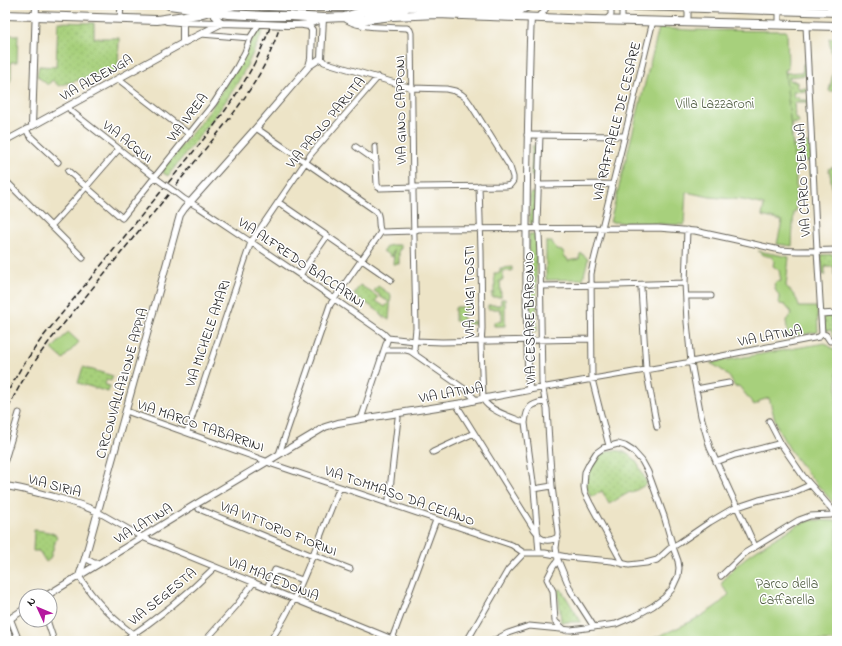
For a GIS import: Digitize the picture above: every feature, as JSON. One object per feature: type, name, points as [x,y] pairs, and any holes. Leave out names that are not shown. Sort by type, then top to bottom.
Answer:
[{"type":"main road","points":[[168,5],[199,9],[210,8],[262,21],[290,16],[323,18],[344,17],[380,7],[407,6],[464,15],[624,21],[837,26]]},
{"type":"main road","points":[[344,17],[358,20],[420,9],[520,10],[530,5]]},
{"type":"main road","points":[[607,5],[779,7],[835,10]]},
{"type":"main road","points":[[5,15],[157,20],[181,19],[199,14],[210,8]]},
{"type":"street","points":[[36,5],[29,135],[58,162]]},
{"type":"street","points":[[120,19],[121,5]]},
{"type":"street","points":[[210,8],[265,6],[294,8],[349,8],[357,5]]},
{"type":"street","points":[[546,5],[542,14],[531,18],[528,135],[624,136]]},
{"type":"street","points":[[606,20],[611,15],[611,5]]},
{"type":"street","points":[[624,21],[622,18],[622,9],[625,6]]},
{"type":"street","points":[[687,22],[688,6]]},
{"type":"street","points":[[779,7],[779,25]]},
{"type":"street","points":[[210,8],[222,23]]},
{"type":"street","name":"VIA GINO CAPPONI","points":[[344,17],[358,25],[407,28],[411,32],[414,231]]},
{"type":"street","points":[[303,25],[314,23],[323,18]]},
{"type":"street","points":[[323,18],[321,58],[324,62],[412,88],[450,90],[459,93],[465,97],[471,105],[510,167],[513,177],[510,185],[506,186],[380,188],[377,185],[375,146]]},
{"type":"street","points":[[183,43],[181,19],[222,23],[262,21],[287,25],[309,26],[312,29],[310,66]]},
{"type":"street","name":"VIA IVREA","points":[[86,187],[122,218],[156,178],[214,103],[243,56],[250,38],[262,21]]},
{"type":"street","name":"VIA RAFFAELE DE CESARE","points":[[602,228],[653,21]]},
{"type":"street","name":"VIA ALBENGA","points":[[5,141],[222,23]]},
{"type":"street","name":"VIA CARLO DENINA","points":[[806,26],[822,334]]},
{"type":"street","points":[[200,34],[250,38]]},
{"type":"street","points":[[312,40],[322,41]]},
{"type":"street","points":[[190,202],[310,66],[321,58]]},
{"type":"street","name":"VIA PAOLO PARUTA","points":[[251,242],[305,162],[378,78]]},
{"type":"street","points":[[118,79],[189,134]]},
{"type":"street","name":"VIA ACQUI","points":[[68,106],[72,111],[119,149],[190,202]]},
{"type":"street","points":[[256,128],[377,212],[381,232]]},
{"type":"street","name":"VIA CESARE BARONIO","points":[[528,135],[526,231],[529,390]]},
{"type":"street","points":[[540,135],[538,185],[612,184]]},
{"type":"street","points":[[356,147],[376,159]]},
{"type":"street","points":[[51,226],[119,149]]},
{"type":"street","points":[[68,171],[86,187]]},
{"type":"street","points":[[5,180],[83,258]]},
{"type":"street","name":"VIA CESARE BARONIO","points":[[538,185],[537,224],[539,231],[543,388],[547,409],[552,486],[558,537],[556,548],[557,558]]},
{"type":"street","name":"VIA LUIGI TOSTI","points":[[478,186],[482,328],[480,399]]},
{"type":"street","name":"VIA ALFREDO BACCARINI","points":[[190,202],[334,298],[388,338]]},
{"type":"street","name":"CIRCONVALLAZIONE APPIA","points":[[79,576],[180,214],[190,202]]},
{"type":"street","points":[[278,202],[390,280]]},
{"type":"street","points":[[381,232],[414,231],[418,229],[480,228],[539,231],[557,228],[658,228],[687,230],[780,250],[837,250]]},
{"type":"street","points":[[602,228],[593,264],[591,285],[592,379],[609,446]]},
{"type":"street","points":[[687,230],[685,283],[688,339],[701,416],[706,437],[716,462],[755,546]]},
{"type":"street","points":[[414,231],[416,328],[414,349],[416,355]]},
{"type":"street","points":[[279,454],[328,308],[381,232]]},
{"type":"street","points":[[300,275],[326,236]]},
{"type":"street","name":"VIA MICHELE AMARI","points":[[187,432],[251,242]]},
{"type":"street","points":[[541,286],[685,283]]},
{"type":"street","points":[[641,288],[646,369],[657,427]]},
{"type":"street","points":[[686,296],[711,296]]},
{"type":"street","points":[[821,314],[837,313]]},
{"type":"street","name":"VIA LATINA","points":[[79,576],[267,461],[328,426],[691,362],[819,337],[822,334],[826,335],[830,341],[837,340]]},
{"type":"street","points":[[361,419],[388,338],[415,341],[591,339]]},
{"type":"street","points":[[384,350],[409,351],[480,399],[492,409],[521,421]]},
{"type":"street","points":[[696,389],[729,383]]},
{"type":"street","name":"VIA CESARE BARONIO","points":[[539,553],[534,489],[525,419],[531,405],[545,401]]},
{"type":"street","points":[[456,404],[538,535],[546,541],[558,537]]},
{"type":"street","name":"VIA MARCO TABARRINI","points":[[126,411],[267,461]]},
{"type":"street","points":[[5,460],[18,413]]},
{"type":"street","points":[[389,504],[398,418]]},
{"type":"street","points":[[769,421],[781,444],[803,476],[836,514]]},
{"type":"street","points":[[433,452],[474,433]]},
{"type":"street","points":[[492,641],[508,633],[529,626],[565,630],[614,624],[630,618],[653,606],[668,594],[676,582],[679,570],[678,559],[672,547],[664,516],[644,464],[635,453],[619,444],[600,449],[594,456],[586,472],[584,487],[591,505],[623,564]]},
{"type":"street","points":[[716,462],[735,454],[778,444]]},
{"type":"street","name":"VIA TOMMASO DA CELANO","points":[[267,461],[272,464],[512,545],[524,552]]},
{"type":"street","points":[[467,641],[508,570],[524,552],[539,553],[557,558],[567,557],[612,561],[628,565],[655,561],[672,547],[710,522],[738,507],[794,492],[810,485]]},
{"type":"street","name":"VIA SIRIA","points":[[5,486],[28,490],[81,504],[98,512]]},
{"type":"street","points":[[534,489],[552,486]]},
{"type":"street","points":[[270,641],[282,623],[294,598],[313,556],[340,487]]},
{"type":"street","name":"VIA VITTORIO FIORINI","points":[[199,509],[313,556],[350,569]]},
{"type":"street","name":"VIA MACEDONIA","points":[[98,512],[142,537],[395,640]]},
{"type":"street","points":[[721,576],[755,546],[802,518],[836,514]]},
{"type":"street","points":[[395,640],[436,520]]},
{"type":"street","points":[[85,558],[94,563],[99,563]]},
{"type":"street","points":[[557,558],[571,591],[594,627]]},
{"type":"street","points":[[557,558],[546,579],[553,592],[555,621],[565,630]]},
{"type":"street","name":"VIA SEGESTA","points":[[123,641],[178,602],[215,567]]},
{"type":"street","points":[[267,588],[275,570],[302,580]]},
{"type":"street","points":[[58,589],[79,576],[89,591],[104,608],[143,641]]},
{"type":"street","points":[[205,641],[237,605],[254,582]]},
{"type":"street","points":[[8,620],[18,613]]},
{"type":"street","points":[[8,620],[11,641]]},
{"type":"street","points":[[8,620],[19,641]]},
{"type":"street","points":[[50,628],[54,641]]},
{"type":"green space","points":[[58,22],[94,23],[94,38],[119,38],[118,71],[108,76],[104,72],[59,86],[52,80],[48,85],[37,76],[39,66],[56,67]]},
{"type":"green space","name":"Villa Lazzaroni","points":[[659,28],[690,30],[787,31],[788,69],[785,70],[796,177],[796,211],[794,212],[792,246],[777,244],[782,221],[762,216],[764,205],[743,200],[710,197],[686,192],[684,225],[610,222]]},
{"type":"green space","points":[[264,29],[243,73],[211,122],[168,176],[163,173],[164,167],[209,112],[258,30]]},
{"type":"green space","points":[[5,35],[18,35],[17,62],[11,62],[11,79],[8,86],[7,103],[5,103]]},
{"type":"green space","points":[[829,38],[834,38],[834,46],[837,46],[837,79],[835,84],[837,86],[837,91],[829,91],[834,69]]},
{"type":"green space","points":[[806,63],[807,75],[789,77],[790,81],[794,80],[794,82],[797,82],[797,88],[807,88],[807,91],[793,92],[794,97],[799,97],[799,100],[808,100],[809,120],[807,120],[807,102],[794,102],[795,119],[798,119],[799,123],[791,124],[793,146],[797,146],[797,144],[810,143],[813,176],[810,176],[810,161],[794,162],[793,153],[791,152],[785,69],[786,73],[803,72],[803,64]]},
{"type":"green space","points":[[532,146],[537,147],[535,176],[531,176]]},
{"type":"green space","points":[[837,166],[837,175],[834,176],[835,184],[837,184],[837,203],[834,204],[830,173],[828,169]]},
{"type":"green space","points":[[530,193],[536,193],[535,223],[531,224],[530,223]]},
{"type":"green space","points":[[529,234],[536,234],[537,331],[530,331]]},
{"type":"green space","points":[[546,242],[552,242],[557,250],[563,251],[568,261],[579,259],[581,253],[588,259],[583,279],[546,280]]},
{"type":"green space","points":[[390,245],[401,245],[401,249],[399,249],[399,264],[393,264],[394,251],[392,257],[383,251]]},
{"type":"green space","points":[[758,251],[789,257],[786,286],[796,298],[799,307],[817,307],[818,332],[788,337],[786,320],[791,315],[791,312],[785,305],[779,303],[779,296],[774,284],[781,281],[779,270],[773,266],[774,261],[772,257]]},
{"type":"green space","points":[[837,254],[837,279],[834,274],[834,267],[825,267],[825,275],[823,275],[821,255]]},
{"type":"green space","points":[[512,267],[512,271],[503,271],[503,280],[500,280],[501,297],[492,297],[495,286],[494,273],[500,273],[500,269]]},
{"type":"green space","points":[[360,285],[378,297],[376,301],[385,307],[389,302],[374,291],[378,286],[391,295],[389,320],[354,295]]},
{"type":"green space","points":[[501,299],[505,299],[505,326],[494,326],[494,322],[502,321],[502,312],[500,312],[500,309],[488,309],[488,305],[501,305]]},
{"type":"green space","points":[[456,307],[470,307],[469,311],[463,312],[463,321],[476,321],[476,324],[460,324],[458,321],[455,321]]},
{"type":"green space","points":[[823,315],[837,315],[837,317],[831,318],[833,328],[837,328],[837,336],[833,337],[831,330],[825,331]]},
{"type":"green space","points":[[68,332],[79,342],[63,359],[52,349]]},
{"type":"green space","points":[[825,343],[833,349],[837,349],[837,507],[804,469],[783,439],[774,417],[769,398],[759,401],[759,403],[754,405],[739,386],[735,387],[725,373],[710,363]]},
{"type":"green space","points":[[83,367],[113,376],[111,381],[107,380],[105,383],[106,385],[110,386],[108,392],[78,383]]},
{"type":"green space","points":[[613,450],[625,452],[635,460],[647,484],[609,504],[602,491],[591,497],[586,481],[588,473],[595,460],[601,454]]},
{"type":"green space","name":"Parco della Caffarella","points":[[811,520],[837,521],[837,641],[647,641],[691,621],[713,608],[729,594],[721,585],[735,566],[756,550],[800,524]]},
{"type":"green space","points":[[34,530],[49,532],[57,536],[50,559],[46,562],[39,551],[33,551]]},
{"type":"green space","points":[[561,589],[580,622],[561,622],[558,590]]},
{"type":"railway","points":[[5,397],[21,368],[42,338],[207,135],[232,101],[247,78],[259,53],[277,5]]},
{"type":"railway","points":[[5,416],[24,378],[48,343],[219,132],[245,97],[267,60],[287,5]]}]
